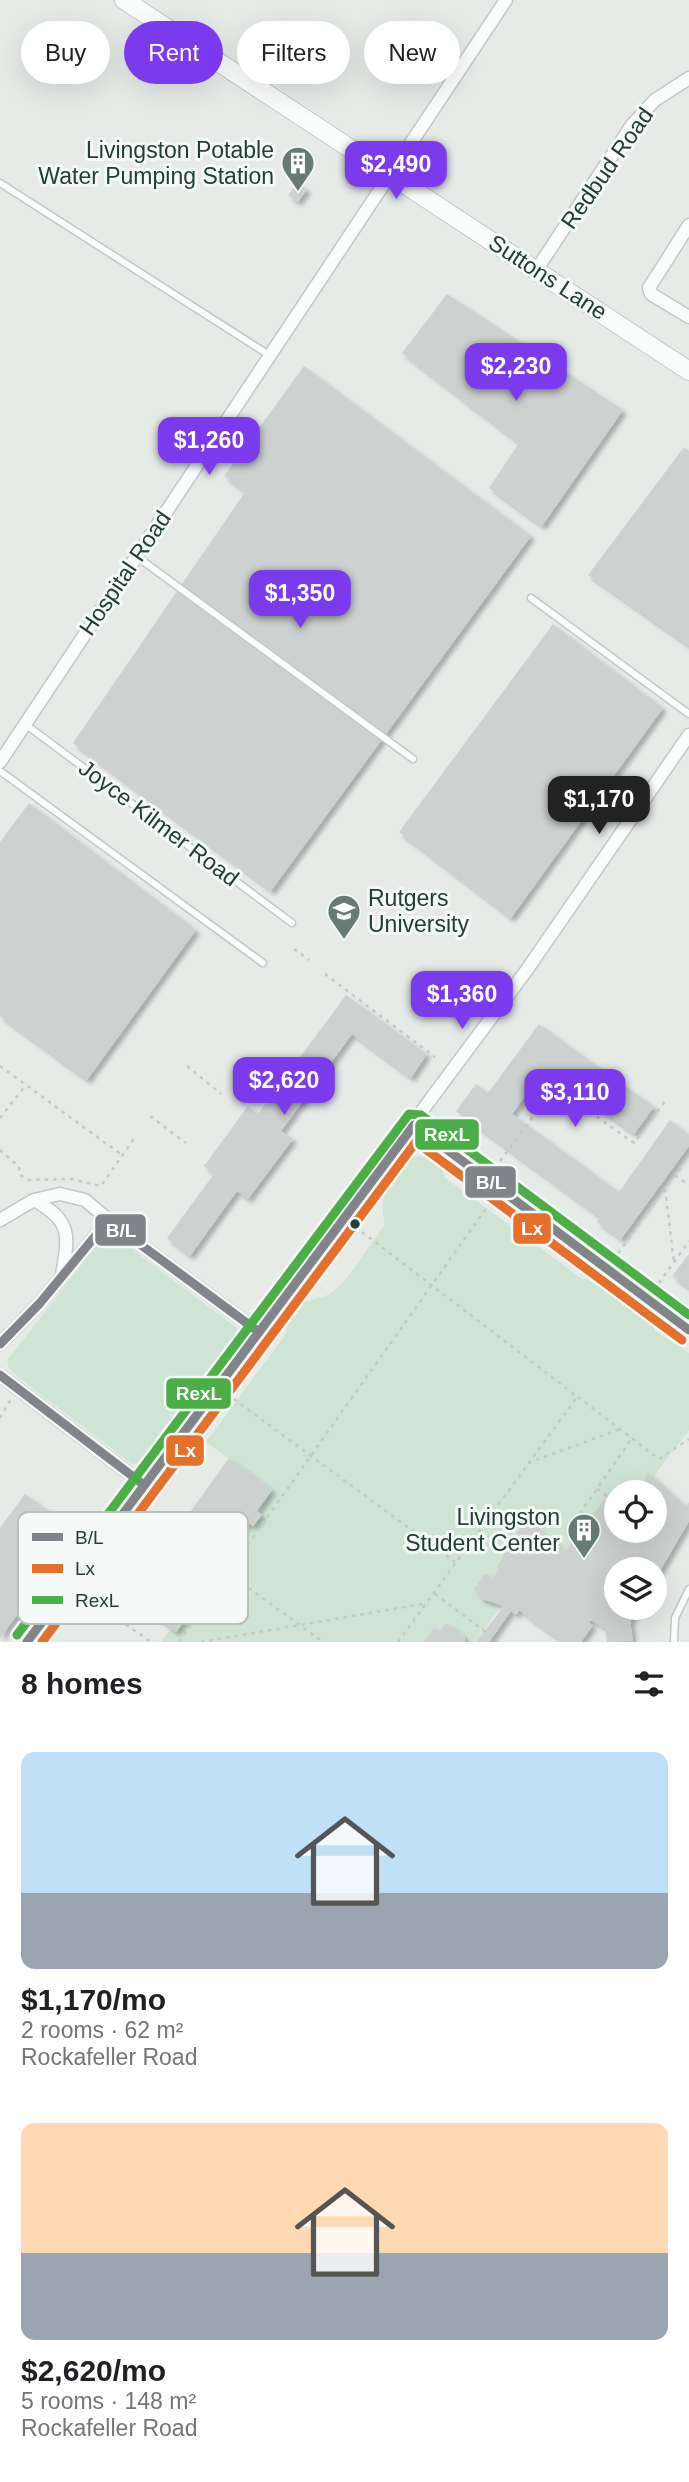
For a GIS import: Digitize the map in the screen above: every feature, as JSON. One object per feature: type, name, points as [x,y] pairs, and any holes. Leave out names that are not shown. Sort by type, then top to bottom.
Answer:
[{"type":"street","name":"Suttons Lane","points":[[124,0],[689,371]]},
{"type":"street","name":"Hospital Road","points":[[0,762],[7,742],[25,724],[506,0]]},
{"type":"street","name":"Redbud Road","points":[[537,269],[632,125],[655,100],[689,78]]},
{"type":"street","points":[[689,225],[649,288],[651,294],[689,317]]},
{"type":"street","points":[[124,1512],[537,956],[689,735]]},
{"type":"street","points":[[414,1125],[689,1330]]},
{"type":"street","points":[[0,1220],[34,1200],[61,1194],[85,1200],[118,1228],[259,1332]]},
{"type":"street","points":[[34,1200],[54,1211],[63,1222],[67,1247],[61,1278]]},
{"type":"street","points":[[0,1344],[61,1278],[97,1234],[118,1228]]},
{"type":"street","points":[[0,1375],[144,1485]]},
{"type":"street","points":[[27,1642],[40,1624]]},
{"type":"lane","points":[[0,183],[270,355]]},
{"type":"lane","points":[[136,556],[413,759]]},
{"type":"lane","points":[[531,598],[689,714]]},
{"type":"lane","name":"Joyce Kilmer Road","points":[[25,724],[292,923]]},
{"type":"lane","points":[[0,771],[263,963]]},
{"type":"lane","points":[[674,1642],[675,1618],[689,1589]]},
{"type":"path","points":[[294,949],[309,960]]},
{"type":"path","points":[[325,974],[435,1057]]},
{"type":"path","points":[[0,1066],[122,1156]]},
{"type":"path","points":[[187,1066],[221,1094]]},
{"type":"path","points":[[487,1179],[560,1080]]},
{"type":"path","points":[[0,1118],[26,1085]]},
{"type":"path","points":[[555,1087],[634,1143],[665,1101]]},
{"type":"path","points":[[150,1116],[186,1143]]},
{"type":"path","points":[[0,1150],[19,1167],[20,1175],[29,1180],[71,1179],[101,1186],[135,1137]]},
{"type":"path","points":[[607,1269],[689,1156]]},
{"type":"path","points":[[675,1175],[689,1185]]},
{"type":"path","points":[[248,1544],[500,1189]]},
{"type":"path","points":[[666,1189],[674,1262]]},
{"type":"path","points":[[362,1232],[576,1397],[660,1458],[689,1439]]},
{"type":"path","points":[[647,1298],[689,1241]]},
{"type":"path","points":[[225,1392],[455,1562]]},
{"type":"path","points":[[0,1418],[13,1401],[6,1396]]},
{"type":"path","points":[[398,1642],[576,1397]]},
{"type":"path","points":[[528,1463],[620,1429]]},
{"type":"path","points":[[589,1519],[581,1512],[632,1438]]},
{"type":"path","points":[[597,1489],[604,1494]]},
{"type":"path","points":[[248,1587],[323,1642]]},
{"type":"path","points":[[435,1594],[499,1642]]},
{"type":"path","points":[[201,1642],[428,1603]]},
{"type":"path","points":[[125,1624],[151,1642]]},
{"type":"path","points":[[178,1642],[191,1624]]},
{"type":"path","points":[[226,1642],[229,1637]]},
{"type":"green space","points":[[415,1156],[428,1157],[442,1167],[444,1177],[582,1279],[592,1278],[654,1323],[655,1331],[689,1353],[689,1430],[651,1480],[604,1480],[604,1500],[565,1551],[527,1520],[497,1565],[499,1568],[493,1578],[485,1573],[474,1589],[500,1607],[476,1642],[467,1642],[446,1623],[440,1631],[434,1627],[423,1642],[161,1642],[174,1624],[248,1624],[248,1523],[272,1490],[206,1442],[286,1334],[289,1320],[299,1305],[328,1295],[355,1267],[385,1224],[385,1194],[399,1168]]},
{"type":"green space","points":[[118,1239],[241,1331],[141,1463],[132,1464],[8,1367],[8,1359],[100,1242]]},
{"type":"building","name":"Livingston Potable Water Pumping Station","points":[[297,183],[307,189],[298,202],[288,196]]},
{"type":"building","points":[[447,294],[623,410],[542,526],[489,488],[519,443],[402,353]]},
{"type":"building","points":[[304,366],[531,536],[271,891],[73,743],[245,492],[224,476]]},
{"type":"building","points":[[684,447],[689,451],[689,646],[588,575]]},
{"type":"building","points":[[553,624],[663,708],[511,918],[399,832]]},
{"type":"building","points":[[29,803],[196,930],[87,1080],[0,1016],[0,842]]},
{"type":"building","points":[[346,995],[427,1054],[411,1078],[352,1034],[281,1131],[293,1139],[248,1199],[237,1191],[190,1256],[167,1238],[214,1174],[204,1166],[248,1106],[258,1114]]},
{"type":"building","points":[[539,1024],[654,1107],[634,1134],[545,1069],[512,1114],[619,1192],[670,1120],[689,1135],[689,1146],[621,1239],[597,1222],[600,1217],[456,1111],[476,1084],[488,1093]]},
{"type":"building","points":[[689,1254],[689,1288],[672,1276]]},
{"type":"building","points":[[229,1458],[272,1490],[257,1511],[262,1515],[253,1526],[248,1523],[248,1512],[190,1512]]},
{"type":"building","name":"Livingston Student Center","points":[[648,1473],[656,1480],[644,1480]]},
{"type":"building","name":"Livingston Student Center","points":[[667,1490],[686,1506],[689,1502],[689,1521],[667,1559],[604,1557],[604,1620],[631,1620],[633,1641],[607,1642],[605,1628],[591,1620],[589,1623],[593,1625],[581,1642],[562,1642],[519,1610],[516,1615],[511,1611],[489,1642],[476,1642],[504,1606],[482,1599],[474,1589],[485,1573],[493,1578],[504,1555],[502,1553],[527,1520],[565,1551],[604,1500],[604,1543],[667,1543]]},
{"type":"building","points":[[25,1494],[50,1512],[18,1512],[18,1614],[0,1638],[0,1528]]},
{"type":"building","points":[[446,1623],[465,1637],[465,1642],[423,1642],[434,1627],[440,1631]]},
{"type":"building","points":[[165,1624],[182,1624],[176,1632]]},
{"type":"transit line","name":"RexL","points":[[110,1512],[409,1114],[421,1115],[689,1315]]},
{"type":"transit line","name":"B/L","points":[[124,1512],[414,1125],[689,1330]]},
{"type":"transit line","name":"Lx","points":[[139,1512],[416,1142],[682,1340]]},
{"type":"transit line","name":"B/L","points":[[0,1344],[40,1303],[97,1234],[118,1228],[259,1332]]},
{"type":"transit line","name":"B/L","points":[[0,1375],[144,1485]]},
{"type":"transit line","name":"RexL","points":[[17,1635],[25,1624]]},
{"type":"transit line","name":"B/L","points":[[27,1642],[40,1624]]},
{"type":"transit line","name":"Lx","points":[[42,1642],[55,1624]]},
{"type":"place","name":"Livingston Potable Water Pumping Station","points":[[298,193]]},
{"type":"place","name":"Rutgers University","points":[[344,941]]},
{"type":"place","name":"Livingston Student Center","points":[[584,1560]]}]
